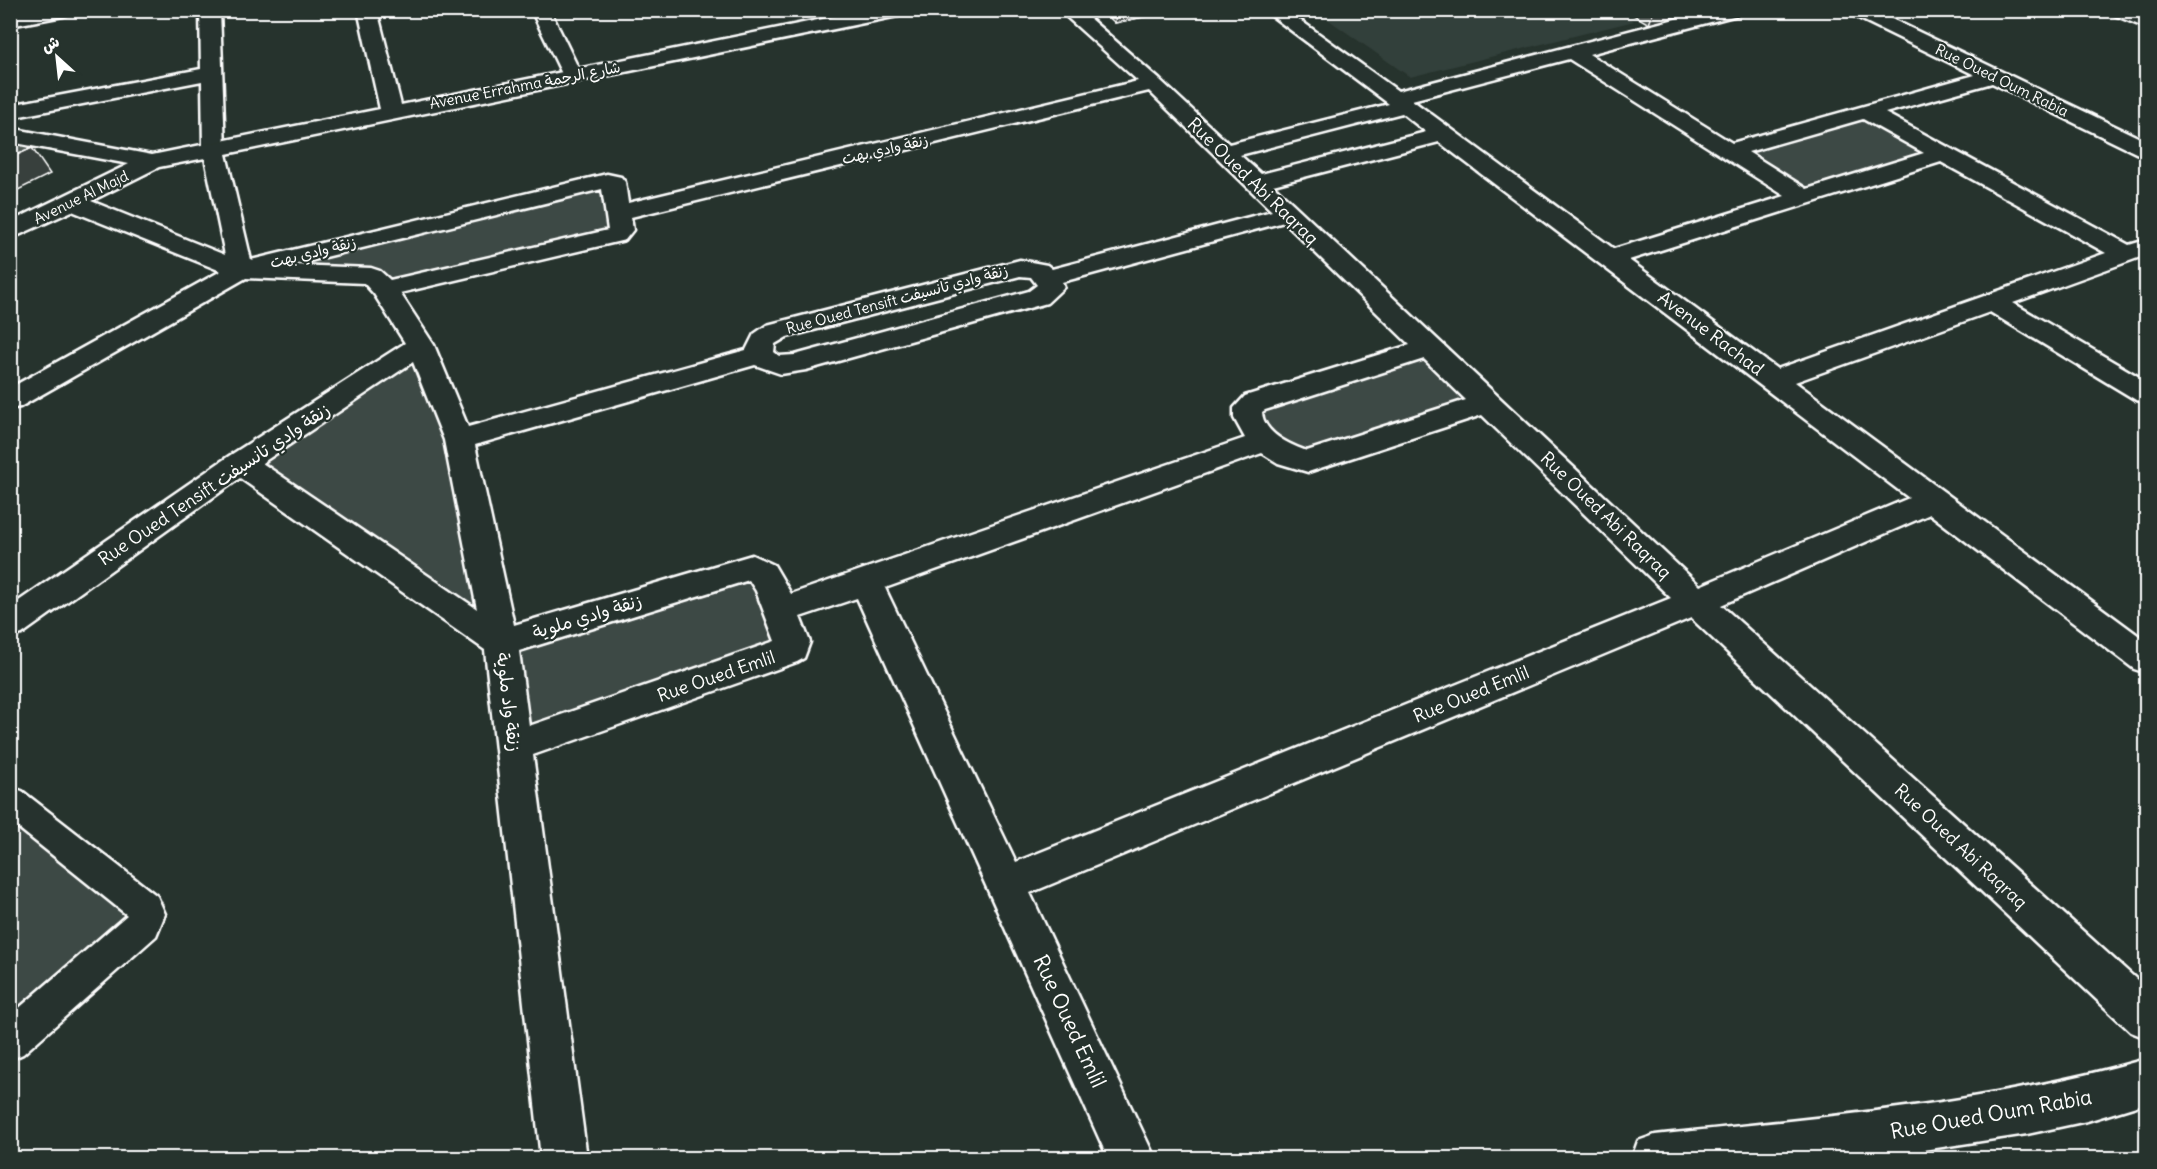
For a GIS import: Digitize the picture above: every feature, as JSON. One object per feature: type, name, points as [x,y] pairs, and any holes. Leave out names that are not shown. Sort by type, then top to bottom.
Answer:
[{"type":"street","points":[[10,20],[63,10]]},
{"type":"street","points":[[210,10],[214,149],[241,270]]},
{"type":"street","points":[[367,10],[392,112]]},
{"type":"street","points":[[564,10],[541,13],[572,76]]},
{"type":"street","name":"Avenue Errahma شارع الرحمة","points":[[152,162],[898,10]]},
{"type":"street","name":"Rue Oued Abi Raqraq","points":[[1068,10],[1153,84],[1696,602],[2146,1017]]},
{"type":"street","name":"Avenue Rachad","points":[[1273,10],[2143,652]]},
{"type":"street","points":[[1224,152],[1572,52],[1734,10]]},
{"type":"street","name":"Rue Oued Oum Rabia","points":[[1857,10],[2146,149]]},
{"type":"street","points":[[2119,10],[2146,22]]},
{"type":"street","points":[[1572,52],[1804,198]]},
{"type":"street","points":[[10,112],[212,73]]},
{"type":"street","points":[[1731,150],[1993,76]]},
{"type":"street","name":"زنقة وادي بهت","points":[[618,213],[1153,84]]},
{"type":"street","points":[[1866,112],[1943,154],[2137,250]]},
{"type":"street","points":[[1256,183],[1443,134]]},
{"type":"street","points":[[10,135],[152,162]]},
{"type":"street","points":[[1610,258],[1943,154]]},
{"type":"street","name":"Avenue Al Majd","points":[[10,232],[152,162]]},
{"type":"street","name":"زنقة وادي بهت","points":[[10,400],[241,270],[607,181],[613,182],[621,230],[616,235],[374,282]]},
{"type":"street","points":[[71,202],[241,270],[374,282]]},
{"type":"street","points":[[1048,278],[1287,214]]},
{"type":"street","points":[[1773,380],[2137,250]]},
{"type":"street","name":"Rue Oued Tensift زنقة وادي تانسيفت","points":[[1020,268],[1038,270],[1048,278],[1052,287],[1038,297],[796,364],[776,365],[766,361],[760,355],[759,347],[762,340],[777,331],[1020,268]]},
{"type":"street","name":"زنقة واد ملوية","points":[[374,282],[420,345],[459,440],[501,643],[564,1158]]},
{"type":"street","points":[[1992,302],[2146,393]]},
{"type":"street","name":"Rue Oued Tensift زنقة وادي تانسيفت","points":[[10,625],[240,463],[420,345]]},
{"type":"street","points":[[1430,348],[1255,402],[1248,408],[1246,415],[1250,424],[1282,454],[1308,462],[1487,403]]},
{"type":"street","points":[[459,440],[760,355]]},
{"type":"street","points":[[780,610],[1266,441]]},
{"type":"street","points":[[240,463],[501,643]]},
{"type":"street","name":"Rue Oued Emlil","points":[[1007,884],[1696,602],[1934,500]]},
{"type":"street","name":"زنقة وادي ملوية","points":[[501,643],[752,567],[761,570],[767,578],[780,610]]},
{"type":"street","name":"Rue Oued Emlil","points":[[866,582],[1132,1158]]},
{"type":"street","name":"Rue Oued Emlil","points":[[515,746],[785,652],[792,648],[793,642],[780,610]]},
{"type":"street","name":"Rue Oued Oum Rabia","points":[[1655,1158],[1954,1124],[2098,1097],[2146,1081]]},
{"type":"lane","points":[[10,801],[145,908],[147,914],[143,924],[10,1041]]},
{"type":"shaded area","points":[[1615,10],[1634,21],[1410,77],[1316,11]]},
{"type":"shaded area","points":[[1866,112],[1943,154],[1804,197],[1731,150]]},
{"type":"shaded area","points":[[611,184],[610,234],[382,280],[241,270]]},
{"type":"shaded area","points":[[420,345],[501,642],[767,578],[793,642],[515,746],[501,643],[291,497],[264,459]]},
{"type":"shaded area","points":[[1430,348],[1487,403],[1308,462],[1246,415]]},
{"type":"shaded area","points":[[10,801],[143,924],[10,1041]]},
{"type":"building","points":[[10,143],[32,148],[10,158]]}]
